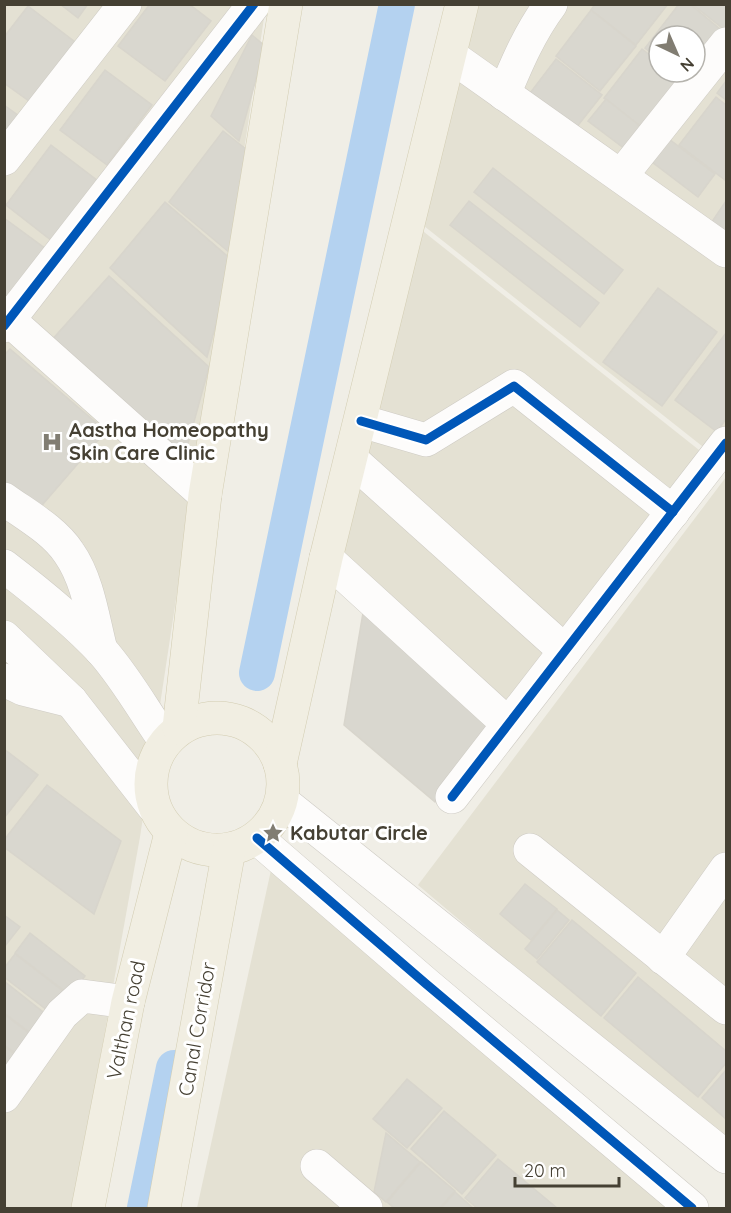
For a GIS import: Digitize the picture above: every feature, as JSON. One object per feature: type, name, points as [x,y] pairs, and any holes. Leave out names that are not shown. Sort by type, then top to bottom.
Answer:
[{"type":"main road","points":[[172,735],[199,719],[230,718],[257,729],[278,754],[284,777],[282,801],[273,822],[243,844],[198,849],[171,833],[153,806],[151,772],[172,735],[205,495],[286,4]]},
{"type":"main road","points":[[280,764],[326,558],[462,4]]},
{"type":"main road","name":"Valthan road","points":[[88,1209],[128,1002],[171,833]]},
{"type":"main road","name":"Canal Corridor","points":[[164,1209],[243,844]]},
{"type":"street","points":[[4,159],[125,4]]},
{"type":"street","points":[[205,495],[7,323],[254,4]]},
{"type":"street","points":[[504,94],[523,49],[551,4]]},
{"type":"street","points":[[621,176],[726,45]]},
{"type":"street","points":[[451,56],[726,251]]},
{"type":"street","points":[[361,421],[426,440],[514,386],[673,512]]},
{"type":"street","points":[[452,797],[726,443]]},
{"type":"street","points":[[351,459],[565,651]]},
{"type":"street","points":[[4,499],[50,533],[69,553],[82,580],[101,650]]},
{"type":"street","points":[[326,558],[508,724]]},
{"type":"street","points":[[4,566],[32,587],[101,650],[172,735]]},
{"type":"street","points":[[4,637],[71,701],[153,806]]},
{"type":"street","points":[[4,681],[23,689],[71,701]]},
{"type":"street","points":[[282,801],[726,1157]]},
{"type":"street","points":[[243,844],[424,983],[692,1209]]},
{"type":"street","points":[[530,850],[726,1008]]},
{"type":"street","points":[[663,957],[726,869]]},
{"type":"street","points":[[4,1096],[62,1014],[82,996],[128,1002]]},
{"type":"street","points":[[317,1166],[366,1209]]},
{"type":"shaded area","points":[[5,5],[266,5],[140,837],[73,1208],[5,1208]]},
{"type":"shaded area","points":[[468,5],[726,5],[726,465],[419,222]]},
{"type":"shaded area","points":[[419,228],[723,469],[517,741],[332,580]]},
{"type":"shaded area","points":[[726,477],[726,1145],[418,885]]},
{"type":"shaded area","points":[[271,870],[669,1208],[197,1208]]},
{"type":"building","points":[[60,4],[88,4],[78,18]]},
{"type":"building","points":[[150,4],[189,4],[211,21],[165,81],[118,46]]},
{"type":"building","points":[[595,4],[668,4],[652,24],[647,24],[647,31],[636,45],[591,10]]},
{"type":"building","points":[[679,4],[690,4],[726,34],[707,60],[707,24],[664,24]]},
{"type":"building","points":[[692,4],[726,4],[726,31]]},
{"type":"building","points":[[28,6],[75,42],[29,101],[4,83],[4,37]]},
{"type":"building","points":[[591,10],[636,46],[600,91],[556,56]]},
{"type":"building","points":[[252,35],[265,46],[239,141],[211,116]]},
{"type":"building","points":[[642,49],[647,53],[647,84],[687,84],[649,133],[604,98]]},
{"type":"building","points":[[556,59],[602,95],[576,128],[530,93]]},
{"type":"building","points":[[105,70],[152,105],[107,165],[60,130]]},
{"type":"building","points":[[726,81],[726,100],[717,93]]},
{"type":"building","points":[[716,97],[726,105],[725,180],[679,145]]},
{"type":"building","points":[[606,99],[650,134],[633,155],[588,121]]},
{"type":"building","points":[[4,105],[19,116],[4,135]]},
{"type":"building","points":[[223,131],[256,157],[230,253],[169,202]]},
{"type":"building","points":[[669,139],[715,174],[698,197],[652,162]]},
{"type":"building","points":[[51,145],[98,181],[52,241],[6,205]]},
{"type":"building","points":[[493,168],[623,270],[604,294],[474,192]]},
{"type":"building","points":[[469,201],[599,303],[580,327],[450,225]]},
{"type":"building","points":[[726,201],[726,244],[707,229]]},
{"type":"building","points":[[165,202],[233,261],[207,357],[110,268]]},
{"type":"building","points":[[4,218],[46,249],[4,304]]},
{"type":"building","points":[[109,276],[209,367],[183,462],[50,342]]},
{"type":"building","points":[[658,288],[717,332],[662,406],[603,362]]},
{"type":"building","points":[[726,333],[726,419],[717,432],[675,400]]},
{"type":"building","points":[[10,349],[106,431],[37,511],[4,483],[4,355]]},
{"type":"building","points":[[363,613],[495,727],[435,802],[344,725]]},
{"type":"building","points":[[4,749],[38,775],[4,818]]},
{"type":"building","points":[[47,785],[121,841],[94,914],[4,847],[4,840]]},
{"type":"building","points":[[525,884],[557,909],[531,940],[500,914]]},
{"type":"building","points":[[557,910],[569,920],[537,959],[525,949]]},
{"type":"building","points":[[4,915],[20,927],[5,946],[4,946]]},
{"type":"building","points":[[572,920],[636,973],[601,1016],[537,962]]},
{"type":"building","points":[[30,933],[85,976],[71,996],[15,953]]},
{"type":"building","points":[[15,954],[71,997],[56,1017],[4,977],[4,968]]},
{"type":"building","points":[[638,977],[726,1051],[726,1063],[698,1097],[604,1018]]},
{"type":"building","points":[[4,981],[52,1019],[37,1038],[4,1013]]},
{"type":"building","points":[[4,1014],[37,1039],[22,1058],[4,1045]]},
{"type":"building","points":[[4,1046],[22,1060],[4,1078]]},
{"type":"building","points":[[726,1070],[726,1119],[702,1098]]},
{"type":"building","points":[[407,1079],[442,1108],[407,1148],[373,1119]]},
{"type":"building","points":[[444,1111],[496,1155],[462,1194],[411,1149]]},
{"type":"building","points":[[386,1133],[420,1162],[386,1202],[374,1192]]},
{"type":"building","points":[[498,1159],[557,1208],[477,1208],[465,1198]]},
{"type":"building","points":[[421,1162],[455,1191],[440,1208],[394,1208],[387,1202]]},
{"type":"building","points":[[455,1192],[473,1208],[441,1208]]},
{"type":"waterway","points":[[257,673],[397,4]]},
{"type":"waterway","points":[[145,1208],[174,1068]]},
{"type":"cycle path","points":[[4,326],[254,4]]},
{"type":"cycle path","points":[[361,421],[426,440],[514,386],[673,512]]},
{"type":"cycle path","points":[[452,797],[726,443]]},
{"type":"cycle path","points":[[257,838],[692,1208]]},
{"type":"place","name":"Aastha Homeopathy Skin Care Clinic","points":[[52,442]]},
{"type":"place","name":"Kabutar Circle","points":[[273,833]]}]
